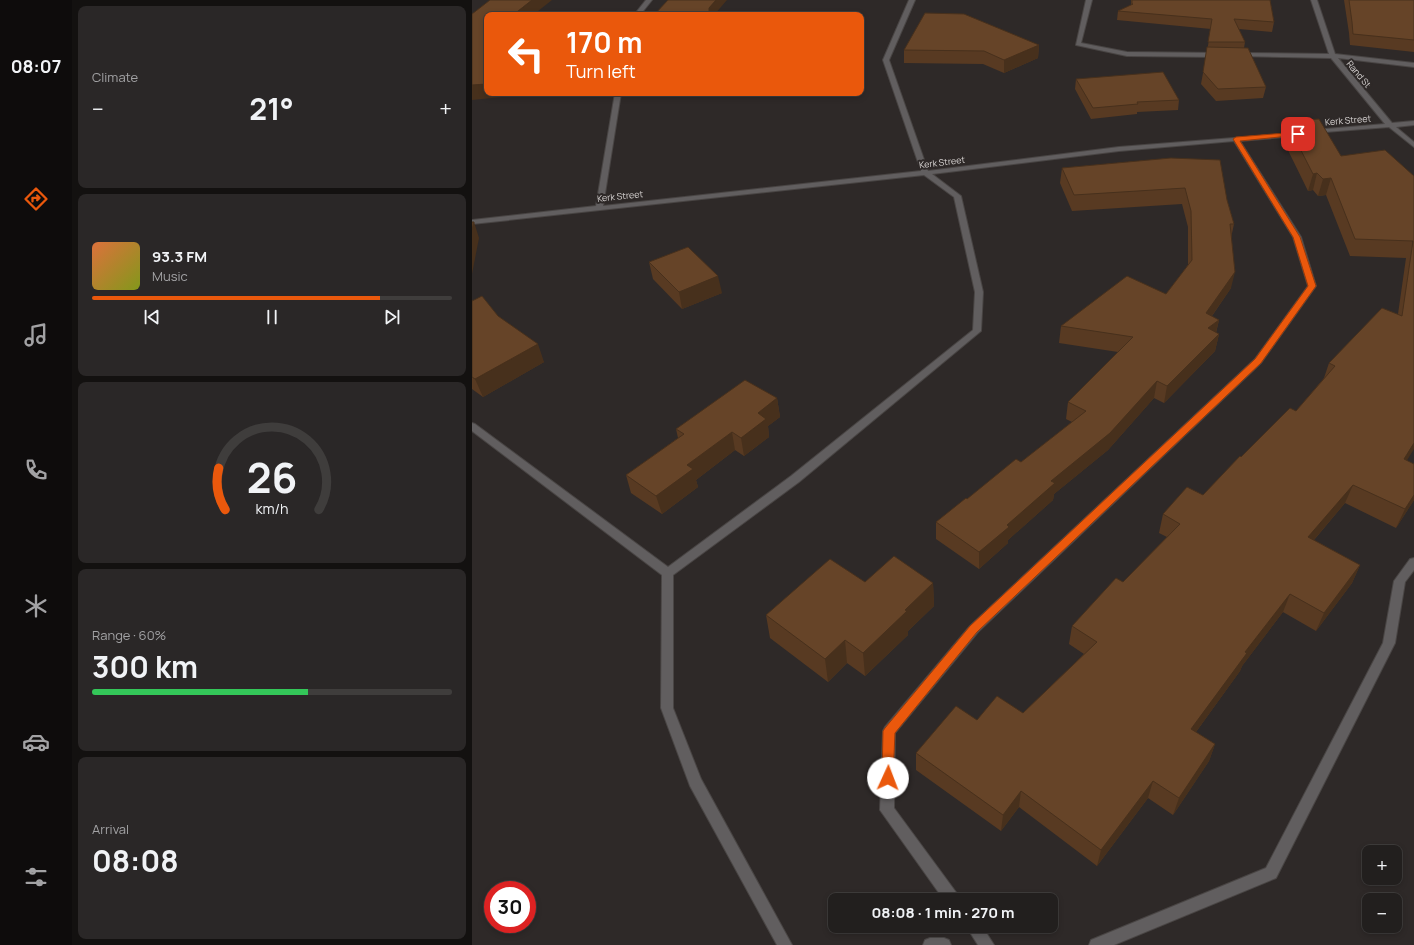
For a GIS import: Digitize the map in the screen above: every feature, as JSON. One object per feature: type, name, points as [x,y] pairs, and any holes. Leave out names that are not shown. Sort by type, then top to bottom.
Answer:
[{"type":"street","points":[[639,12],[644,4],[649,0]]},
{"type":"street","points":[[668,573],[795,479],[977,331],[979,292],[957,196],[925,173],[886,60],[912,0]]},
{"type":"street","points":[[1089,0],[1078,44],[1127,54],[1333,56],[1414,64]]},
{"type":"street","name":"Rand St","points":[[1314,0],[1333,56],[1391,126],[1414,145]]},
{"type":"street","points":[[598,208],[617,96]]},
{"type":"street","name":"Kerk Street","points":[[472,222],[925,173],[1120,149],[1414,123]]},
{"type":"street","points":[[949,893],[886,810],[889,731],[974,629],[1258,361],[1312,286],[1296,237],[1236,139]]},
{"type":"street","points":[[472,426],[668,573]]},
{"type":"street","points":[[1096,945],[1271,873],[1389,643],[1400,581],[1414,562]]},
{"type":"street","points":[[668,573],[667,708],[695,782],[785,945]]},
{"type":"street","points":[[978,933],[987,945]]},
{"type":"street","points":[[930,945],[944,945]]},
{"type":"building","points":[[490,0],[532,0],[517,12],[484,12],[484,84],[472,85],[472,14]]},
{"type":"building","points":[[668,0],[716,0],[709,8],[709,12],[657,12]]},
{"type":"building","points":[[1132,0],[1270,0],[1274,22],[1234,19],[1245,42],[1208,42],[1212,19],[1118,11],[1133,4]]},
{"type":"building","points":[[1349,0],[1414,0],[1414,40],[1353,34]]},
{"type":"building","points":[[925,13],[964,14],[1039,45],[1004,60],[984,51],[904,50]]},
{"type":"building","points":[[1207,47],[1248,48],[1266,87],[1218,89],[1203,72]]},
{"type":"building","points":[[1163,72],[1179,100],[1137,102],[1138,104],[1093,108],[1076,79]]},
{"type":"building","points":[[1319,119],[1341,156],[1385,150],[1414,176],[1414,443],[1404,459],[1414,464],[1414,495],[1405,509],[1353,485],[1308,537],[1360,565],[1324,613],[1290,594],[1245,652],[1247,653],[1191,729],[1215,744],[1179,798],[1153,781],[1101,850],[1021,791],[1003,815],[916,753],[956,706],[977,720],[997,696],[1023,713],[1097,642],[1072,626],[1116,578],[1123,582],[1180,524],[1163,514],[1187,487],[1203,495],[1240,456],[1241,457],[1290,408],[1296,411],[1335,366],[1329,363],[1382,308],[1402,316],[1413,241],[1355,239],[1331,178],[1323,179],[1317,173],[1313,174],[1286,121]]},
{"type":"building","points":[[1171,158],[1220,160],[1227,200],[1234,224],[1230,224],[1235,272],[1206,313],[1219,320],[1208,328],[1219,334],[1167,386],[1157,381],[1110,433],[1051,481],[1055,483],[1007,525],[1009,527],[979,552],[936,522],[1016,459],[1021,462],[1086,411],[1068,402],[1133,337],[1061,326],[1127,276],[1166,294],[1192,260],[1191,211],[1185,188],[1074,195],[1062,168]]},
{"type":"building","points":[[688,247],[718,276],[679,292],[649,262]]},
{"type":"building","points":[[482,296],[498,316],[538,344],[475,379],[472,377],[472,301]]},
{"type":"building","points":[[745,380],[777,398],[758,413],[766,419],[741,438],[732,432],[687,465],[693,469],[656,496],[626,475],[684,434],[676,429]]},
{"type":"building","points":[[894,556],[933,583],[905,610],[907,611],[863,653],[845,640],[825,659],[766,615],[830,559],[865,582]]},
{"type":"route","points":[[888,778],[889,731],[974,629],[1099,509],[1258,361],[1312,286],[1296,237],[1236,139],[1298,134]]}]
